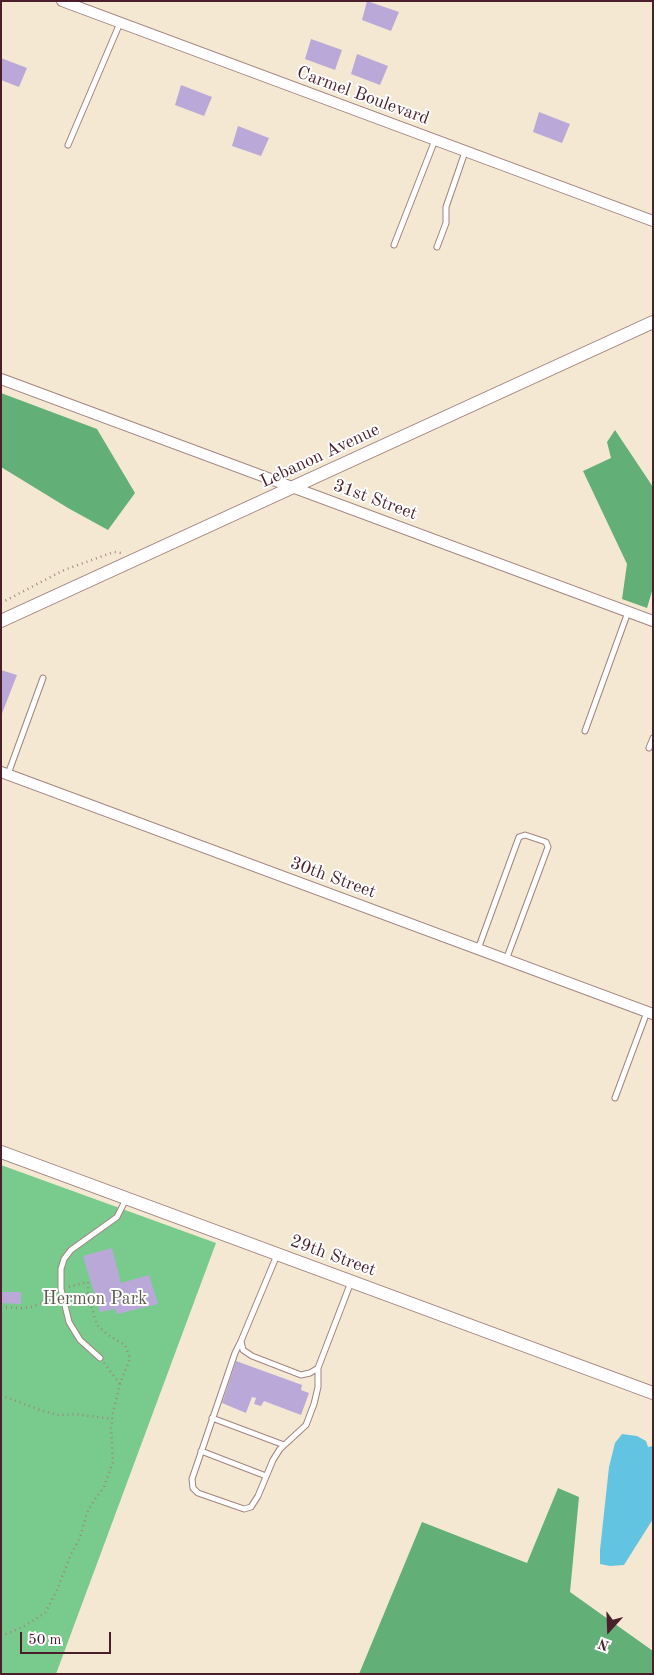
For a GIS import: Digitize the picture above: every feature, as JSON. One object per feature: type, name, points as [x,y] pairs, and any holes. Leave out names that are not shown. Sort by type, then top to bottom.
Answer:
[{"type":"street","name":"Carmel Boulevard","points":[[62,1],[653,221]]},
{"type":"street","name":"Lebanon Avenue","points":[[1,621],[653,322]]},
{"type":"street","name":"31st Street","points":[[1,379],[653,621]]},
{"type":"street","name":"30th Street","points":[[5,773],[650,1013]]},
{"type":"street","name":"29th Street","points":[[1,1152],[653,1393]]},
{"type":"lane","points":[[68,145],[120,23]]},
{"type":"lane","points":[[394,244],[435,140]]},
{"type":"lane","points":[[437,247],[446,223],[446,207],[465,152]]},
{"type":"lane","points":[[585,731],[628,612]]},
{"type":"lane","points":[[5,773],[42,678]]},
{"type":"lane","points":[[649,748],[653,738]]},
{"type":"lane","points":[[478,949],[519,837],[525,835],[546,842],[548,847],[506,960]]},
{"type":"lane","points":[[615,1098],[650,1013]]},
{"type":"lane","points":[[100,1358],[80,1340],[69,1322],[61,1289],[61,1269],[64,1259],[71,1250],[117,1217],[127,1198]]},
{"type":"lane","points":[[277,1254],[235,1353],[201,1451],[192,1479],[193,1488],[198,1493],[244,1509],[251,1507],[258,1496],[272,1460],[284,1445],[306,1425],[318,1387],[318,1368],[351,1282]]},
{"type":"lane","points":[[241,1341],[244,1350],[252,1356],[301,1375],[310,1373],[318,1368]]},
{"type":"lane","points":[[212,1418],[284,1445]]},
{"type":"lane","points":[[201,1451],[266,1476]]},
{"type":"path","points":[[1,603],[64,570],[114,552],[122,553]]},
{"type":"path","points":[[1,1636],[23,1627],[46,1613],[71,1554],[80,1538],[87,1513],[104,1487],[113,1462],[112,1419],[120,1384],[130,1358],[126,1345],[108,1335],[97,1325],[88,1295],[88,1282],[61,1289]]},
{"type":"path","points":[[1,1307],[32,1307],[63,1295]]},
{"type":"path","points":[[100,1358],[120,1384]]},
{"type":"path","points":[[1,1395],[40,1410],[58,1414],[112,1419]]},
{"type":"green space","points":[[1,393],[97,429],[135,493],[108,530],[1,467]]},
{"type":"green space","points":[[615,430],[653,487],[653,588],[647,608],[622,599],[627,564],[583,471],[611,458],[607,442]]},
{"type":"green space","name":"Hermon Park","points":[[1,1165],[216,1243],[56,1674],[1,1674]]},
{"type":"green space","points":[[558,1488],[579,1497],[570,1592],[653,1651],[653,1674],[359,1674],[422,1522],[527,1563]]},
{"type":"water","points":[[622,1434],[637,1436],[646,1441],[648,1447],[653,1446],[653,1519],[624,1565],[610,1566],[600,1564],[600,1550],[609,1467],[615,1443]]},
{"type":"building","points":[[367,1],[399,12],[391,31],[362,20]]},
{"type":"building","points":[[311,39],[342,50],[335,70],[305,59]]},
{"type":"building","points":[[357,54],[388,66],[380,85],[351,74]]},
{"type":"building","points":[[1,58],[27,68],[19,87],[1,80]]},
{"type":"building","points":[[181,85],[212,97],[204,116],[175,105]]},
{"type":"building","points":[[539,112],[570,124],[562,143],[533,132]]},
{"type":"building","points":[[238,126],[269,138],[261,156],[232,146]]},
{"type":"building","points":[[1,670],[17,675],[1,716]]},
{"type":"building","points":[[112,1248],[121,1283],[149,1275],[158,1304],[117,1314],[115,1309],[100,1312],[83,1256]]},
{"type":"building","points":[[1,1292],[21,1292],[21,1304],[1,1303]]},
{"type":"building","points":[[236,1361],[302,1385],[301,1390],[309,1393],[301,1415],[264,1401],[261,1406],[254,1404],[256,1398],[252,1397],[246,1413],[222,1403]]}]
